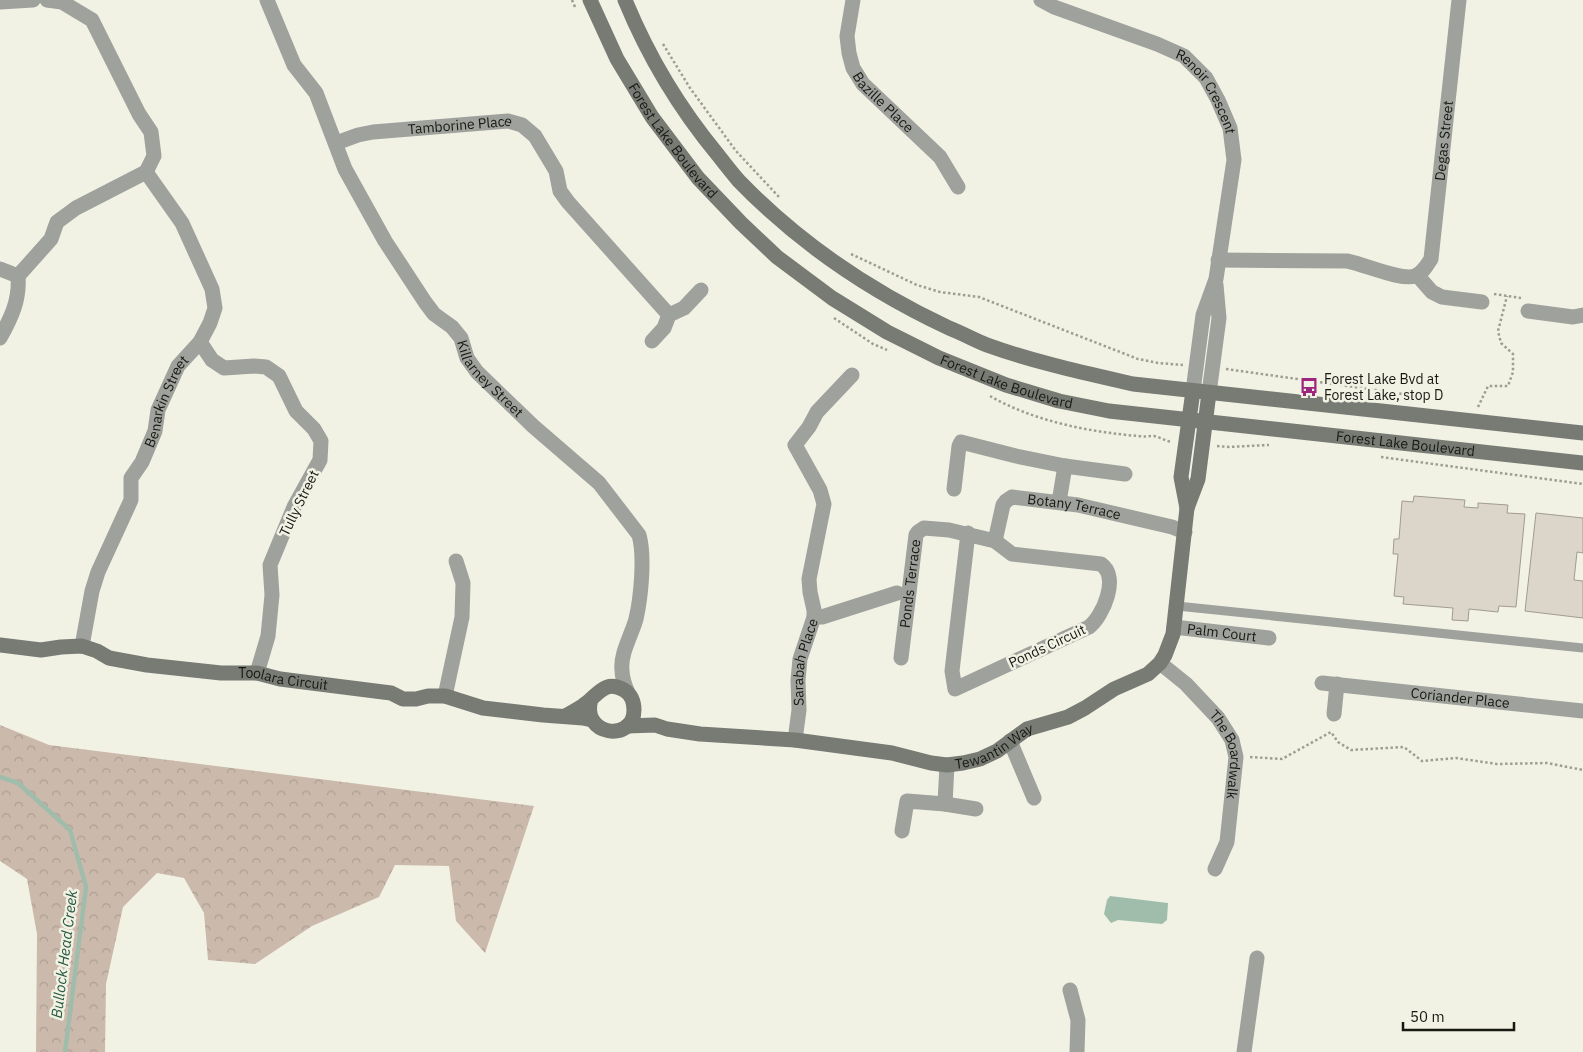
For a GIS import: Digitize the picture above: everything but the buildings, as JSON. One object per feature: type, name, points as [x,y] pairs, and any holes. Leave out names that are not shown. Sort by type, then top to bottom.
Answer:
[{"type":"main road","name":"Forest Lake Boulevard","points":[[590,0],[616,59],[652,117],[698,178],[741,223],[777,257],[832,298],[896,337],[939,358],[1006,385],[1059,401],[1108,411],[1583,463]]},
{"type":"main road","name":"Forest Lake Boulevard","points":[[625,0],[637,30],[665,81],[698,131],[739,181],[787,226],[853,276],[911,310],[987,345],[1067,369],[1124,382],[1209,393],[1583,433]]},
{"type":"main road","name":"Tewantin Way","points":[[631,700],[642,716],[655,725],[667,729],[700,734],[796,740],[892,753],[947,765],[980,759],[997,751],[1027,729],[1068,717],[1114,689],[1148,674],[1160,663],[1170,644],[1174,627],[1187,508],[1181,477],[1193,391]]},
{"type":"main road","name":"Tewantin Way","points":[[1187,508],[1198,479],[1209,393]]},
{"type":"main road","name":"Toolara Circuit","points":[[0,645],[41,650],[82,646],[97,651],[109,658],[147,665],[221,673],[256,672],[280,680],[391,694],[403,698],[416,699],[428,696],[445,696],[483,708],[592,720]]},
{"type":"main road","points":[[565,716],[585,705],[599,690],[614,686],[631,700],[631,721],[626,726],[613,732],[599,728],[592,720],[589,710],[591,699]]},
{"type":"main road","name":"Tewantin Way","points":[[626,726],[655,725]]},
{"type":"street","points":[[0,2],[33,0]]},
{"type":"street","points":[[0,338],[11,318],[19,292],[18,276],[51,239],[57,222],[76,208],[146,172],[154,156],[151,132],[139,114],[92,20],[62,2],[47,0]]},
{"type":"street","name":"Killarney Street","points":[[267,0],[294,65],[316,93],[345,169],[385,241],[434,314],[452,327],[461,338],[467,358],[477,372],[533,426],[599,483],[639,534],[642,544],[642,559],[637,612],[621,669],[606,687]]},
{"type":"street","name":"Bazille Place","points":[[852,0],[847,36],[853,68],[863,84],[940,157],[958,187]]},
{"type":"street","name":"Renoir Crescent","points":[[1041,0],[1054,7],[1157,44],[1184,56],[1206,78],[1230,128],[1234,160],[1218,260],[1216,279],[1219,318],[1209,393]]},
{"type":"street","name":"Degas Street","points":[[1417,275],[1425,269],[1431,259],[1459,0]]},
{"type":"street","name":"Tamborine Place","points":[[336,143],[373,132],[508,121],[522,125],[535,136],[556,171],[560,191],[568,202],[669,316]]},
{"type":"street","name":"Benarkin Street","points":[[82,646],[92,591],[98,572],[131,500],[131,478],[142,462],[155,431],[158,410],[178,366],[200,342],[215,308],[212,289],[182,223],[146,172]]},
{"type":"street","points":[[1218,260],[1347,261],[1364,264],[1406,278],[1417,275],[1432,292],[1442,297],[1482,302]]},
{"type":"street","points":[[0,268],[18,276]]},
{"type":"street","name":"Renoir Crescent","points":[[1193,391],[1203,315],[1216,279]]},
{"type":"street","points":[[652,341],[664,328],[669,316],[684,308],[701,290]]},
{"type":"street","points":[[1528,311],[1573,317],[1583,316]]},
{"type":"street","name":"Tully Street","points":[[200,342],[212,360],[224,368],[266,367],[279,376],[296,411],[314,429],[321,442],[320,460],[294,507],[270,565],[272,595],[268,636],[256,672]]},
{"type":"street","name":"Sarabah Place","points":[[796,740],[799,710],[798,680],[800,659],[814,617],[809,579],[824,504],[820,490],[794,445],[810,426],[817,412],[852,375]]},
{"type":"street","points":[[954,489],[961,442],[1065,466],[1125,474]]},
{"type":"street","points":[[1060,502],[1065,466]]},
{"type":"street","name":"Botany Terrace","points":[[995,541],[1000,511],[1008,499],[1018,497],[1060,502],[1185,532]]},
{"type":"street","name":"Ponds Terrace","points":[[901,658],[916,535],[924,528],[930,527],[968,533]]},
{"type":"street","name":"Ponds Circuit","points":[[968,533],[995,541],[1012,554],[1101,564],[1110,576],[1103,610],[1096,622],[1089,627],[955,689],[952,671],[968,533]]},
{"type":"street","points":[[445,696],[462,617],[463,583],[456,561]]},
{"type":"street","points":[[814,617],[822,617],[897,593]]},
{"type":"street","name":"Palm Court","points":[[1174,627],[1268,638]]},
{"type":"street","name":"The Boardwalk","points":[[1160,663],[1186,684],[1218,718],[1232,740],[1236,757],[1227,842],[1215,869]]},
{"type":"street","name":"Killarney Street","points":[[621,669],[631,700]]},
{"type":"street","name":"Coriander Place","points":[[1334,714],[1330,683],[1583,711]]},
{"type":"street","points":[[1010,741],[1034,798]]},
{"type":"street","points":[[945,804],[947,765]]},
{"type":"street","points":[[902,831],[906,801],[976,809]]},
{"type":"street","points":[[1244,1052],[1257,958]]},
{"type":"street","points":[[1070,990],[1078,1020],[1077,1052]]},
{"type":"lane","points":[[1177,606],[1583,648]]},
{"type":"path","points":[[572,0],[576,8]]},
{"type":"path","points":[[660,38],[690,88],[736,152],[783,201]]},
{"type":"path","points":[[848,253],[917,285],[940,292],[980,297],[1138,359],[1158,363],[1196,366]]},
{"type":"path","points":[[1482,302],[1486,292],[1528,299],[1528,311]]},
{"type":"path","points":[[1477,409],[1488,386],[1508,386],[1513,372],[1513,354],[1501,343],[1498,332],[1507,296]]},
{"type":"path","points":[[831,317],[873,344],[890,352]]},
{"type":"path","points":[[1213,368],[1397,393],[1423,399]]},
{"type":"path","points":[[984,393],[1009,407],[1067,425],[1140,436],[1156,436],[1167,442],[1186,443]]},
{"type":"path","points":[[1203,445],[1229,447],[1278,444]]},
{"type":"path","points":[[1375,456],[1583,484]]},
{"type":"path","points":[[1236,757],[1282,759],[1332,732],[1338,742],[1351,750],[1404,747],[1422,760],[1456,758],[1497,764],[1547,763],[1583,770]]},
{"type":"green space","points":[[0,725],[49,745],[534,806],[485,953],[456,921],[449,866],[395,865],[379,897],[312,926],[255,964],[208,960],[204,913],[184,878],[157,873],[123,907],[106,984],[105,1052],[36,1052],[37,934],[27,879],[0,861]]},
{"type":"shaded area","points":[[1110,896],[1168,903],[1167,920],[1162,924],[1118,920],[1111,923],[1104,914],[1107,900]]},
{"type":"waterway","name":"Bullock Head Creek","points":[[0,777],[18,783],[70,830],[86,887],[65,1052]]},
{"type":"place","name":"Forest Lake Bvd at Forest Lake, stop D","points":[[1309,387]]}]
